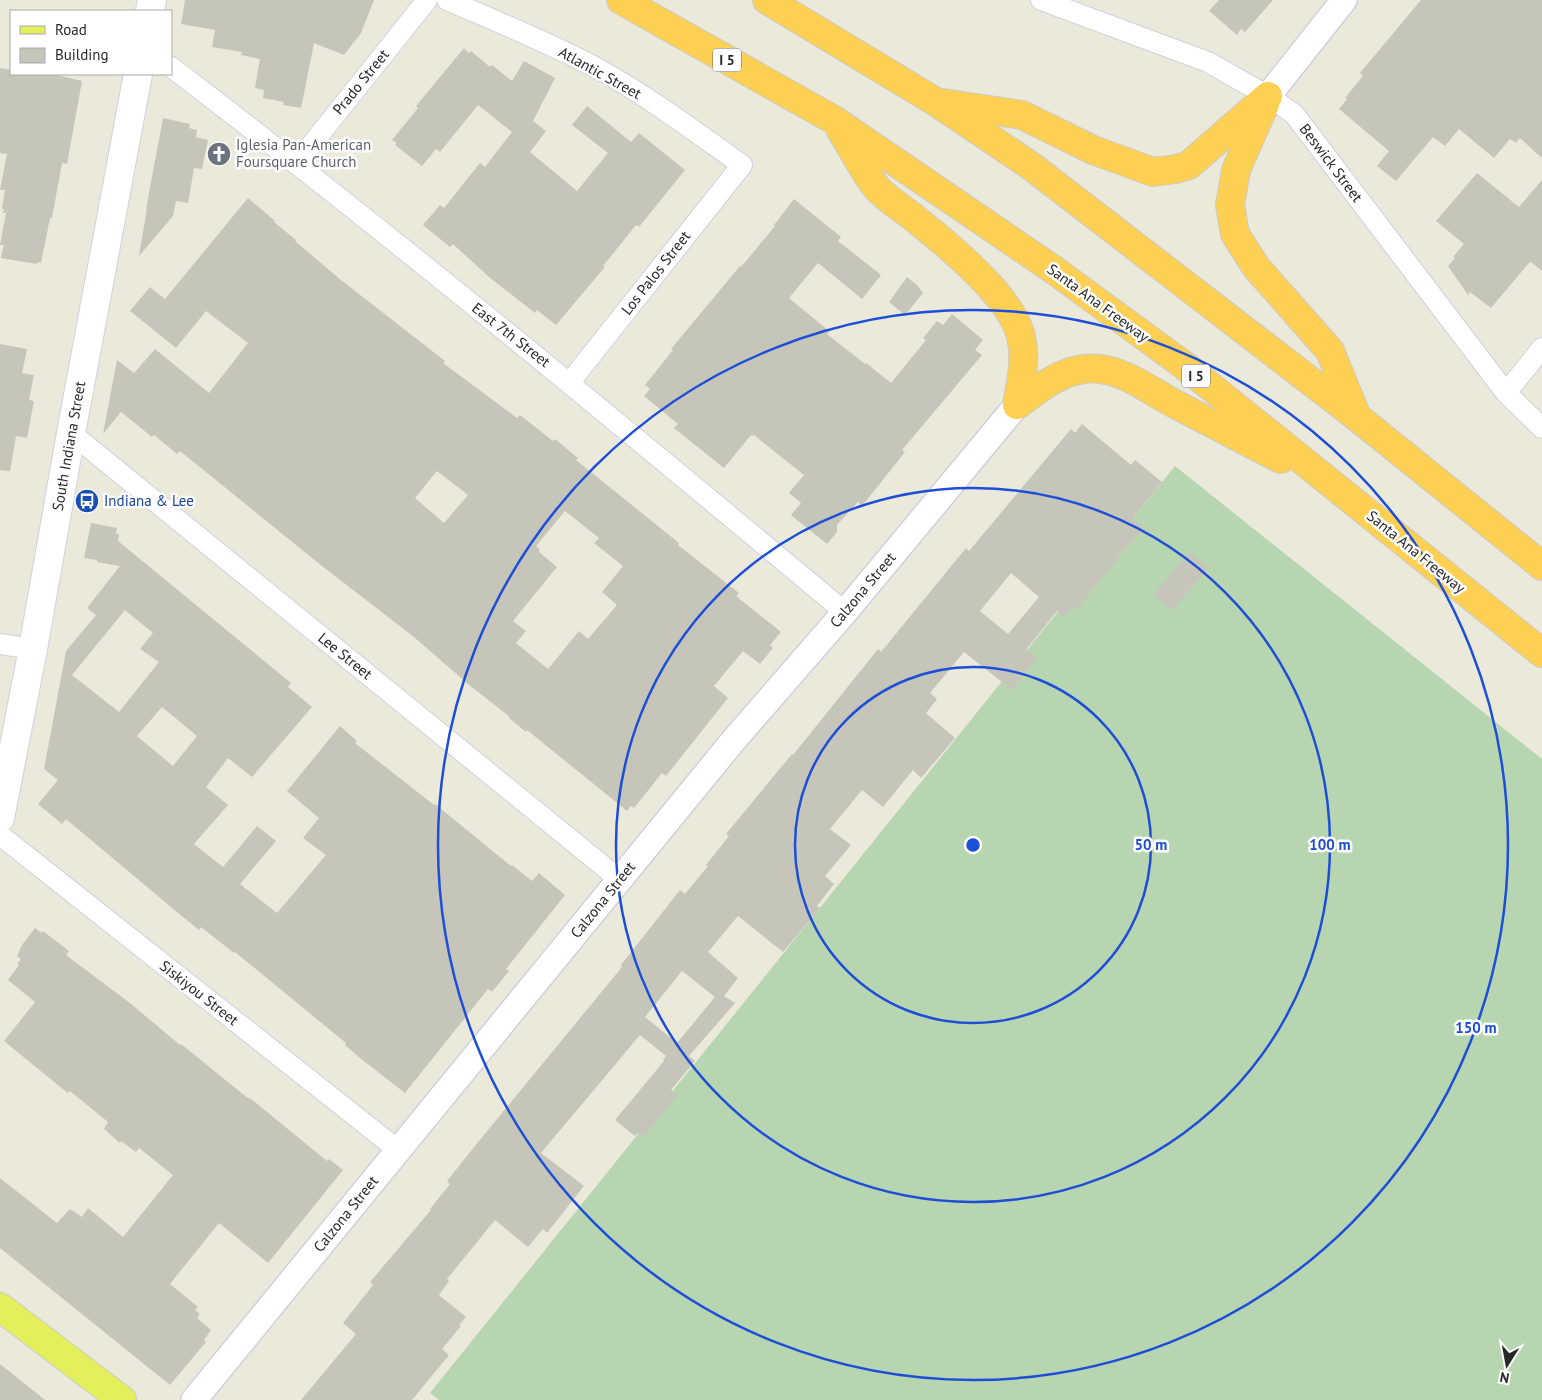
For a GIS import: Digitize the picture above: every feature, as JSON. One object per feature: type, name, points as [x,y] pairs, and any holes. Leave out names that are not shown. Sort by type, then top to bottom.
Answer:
[{"type":"highway","name":"Santa Ana Freeway","points":[[621,0],[834,120],[1054,270],[1185,366],[1542,653]]},
{"type":"highway","points":[[768,0],[936,102],[1031,166],[1358,418],[1542,566]]},
{"type":"highway","points":[[936,102],[1022,115],[1093,150],[1153,172],[1189,165],[1268,96]]},
{"type":"highway","points":[[1268,96],[1236,170],[1230,205],[1235,234],[1256,267],[1330,351],[1358,418]]},
{"type":"highway","points":[[834,120],[876,188],[940,239],[976,272],[1003,302],[1012,316],[1020,333],[1023,352],[1023,369],[1017,405]]},
{"type":"highway","points":[[1017,405],[1048,383],[1065,374],[1084,369],[1103,369],[1122,374],[1139,382],[1172,403],[1333,486]]},
{"type":"main road","name":"South Indiana Street","points":[[0,818],[33,649],[71,432],[138,75]]},
{"type":"main road","points":[[0,1307],[11,1326],[122,1400]]},
{"type":"street","name":"Prado Street","points":[[296,164],[427,0]]},
{"type":"street","name":"Atlantic Street","points":[[447,0],[512,28],[593,67],[655,104],[742,165]]},
{"type":"street","name":"Beswick Street","points":[[1042,0],[1208,62],[1268,96],[1294,114],[1506,393],[1542,428]]},
{"type":"street","points":[[1268,96],[1344,0]]},
{"type":"street","name":"East 7th Street","points":[[172,68],[570,382],[845,612]]},
{"type":"street","name":"Los Palos Street","points":[[570,382],[742,165]]},
{"type":"street","points":[[1506,393],[1542,348]]},
{"type":"street","name":"Calzona Street","points":[[194,1400],[733,741],[845,612],[1017,405]]},
{"type":"street","name":"Lee Street","points":[[71,432],[619,879]]},
{"type":"street","points":[[0,644],[33,649]]},
{"type":"street","name":"Siskiyou Street","points":[[0,835],[398,1150]]},
{"type":"green space","points":[[1175,466],[1542,759],[1542,1400],[439,1400],[430,1393]]},
{"type":"building","points":[[185,0],[374,0],[361,33],[344,55],[314,43],[301,108],[283,105],[284,102],[263,98],[264,90],[255,88],[260,59],[241,55],[242,52],[212,47],[215,30],[181,24]]},
{"type":"building","points":[[1219,0],[1273,0],[1245,32],[1241,29],[1237,35],[1209,11]]},
{"type":"building","points":[[1421,0],[1542,0],[1542,158],[1520,138],[1516,143],[1510,139],[1494,158],[1459,129],[1445,146],[1433,137],[1396,181],[1377,166],[1389,151],[1339,109],[1347,99],[1345,98],[1363,76],[1360,73]]},
{"type":"building","points":[[464,48],[469,53],[471,51],[490,67],[492,65],[512,81],[524,61],[555,78],[533,121],[546,131],[530,152],[577,191],[608,153],[572,125],[587,106],[631,142],[639,133],[685,170],[639,227],[636,225],[603,266],[605,267],[556,325],[537,310],[535,313],[489,277],[453,244],[450,247],[423,225],[440,205],[444,208],[480,163],[485,167],[512,132],[478,105],[440,152],[436,149],[422,166],[395,145],[397,143],[392,140],[418,108],[416,106]]},
{"type":"building","points":[[0,68],[10,70],[10,75],[56,75],[82,81],[67,164],[62,163],[52,218],[50,218],[41,263],[1,258],[4,245],[0,245],[6,213],[3,213],[4,209],[2,209],[5,190],[0,190],[7,154],[0,153]]},
{"type":"building","points":[[163,118],[190,124],[189,128],[197,130],[196,137],[208,140],[202,169],[194,168],[188,203],[176,201],[173,216],[139,256],[146,209]]},
{"type":"building","points":[[1477,173],[1519,207],[1542,180],[1542,271],[1531,262],[1528,264],[1491,308],[1470,292],[1468,295],[1448,266],[1464,244],[1436,221]]},
{"type":"building","points":[[248,198],[341,280],[445,361],[443,363],[517,418],[520,415],[553,441],[555,439],[578,458],[576,460],[739,593],[736,596],[781,632],[770,645],[773,648],[760,664],[743,651],[714,686],[728,698],[666,776],[662,773],[634,808],[631,806],[627,811],[527,730],[526,732],[414,637],[322,566],[180,451],[177,454],[121,412],[103,434],[117,360],[134,373],[155,349],[209,393],[248,343],[206,311],[176,348],[130,311],[150,287],[165,299]],"holes":[[[437,471],[468,495],[444,523],[415,498]],[[565,511],[599,538],[594,543],[623,566],[602,592],[617,605],[588,639],[579,631],[548,669],[516,643],[526,631],[513,621],[557,567],[539,552],[540,550],[536,546]]]},
{"type":"building","points":[[794,199],[841,237],[838,241],[881,275],[862,299],[818,263],[789,298],[829,331],[827,334],[865,364],[891,383],[926,340],[923,338],[937,321],[943,325],[952,314],[983,340],[975,350],[982,355],[902,450],[905,452],[862,506],[858,502],[837,525],[837,532],[827,544],[791,515],[801,503],[789,493],[804,475],[754,435],[751,435],[724,468],[674,428],[678,424],[644,396],[650,389],[645,385],[673,350],[671,349],[775,226]]},
{"type":"building","points":[[907,277],[923,293],[905,315],[889,302]]},
{"type":"building","points":[[0,344],[27,349],[22,373],[34,375],[29,400],[34,401],[27,438],[16,436],[10,471],[0,470]]},
{"type":"building","points":[[1082,424],[1131,465],[1135,460],[1162,482],[1133,518],[1144,529],[1118,556],[1076,610],[1072,607],[1064,617],[1057,611],[1026,650],[1037,658],[1012,690],[964,652],[930,693],[937,699],[926,713],[955,738],[921,778],[913,770],[883,807],[862,790],[830,829],[851,845],[825,876],[834,884],[817,906],[820,908],[783,952],[738,916],[708,952],[738,978],[724,996],[735,1003],[689,1056],[695,1061],[671,1090],[678,1095],[643,1137],[638,1133],[635,1136],[615,1120],[664,1061],[666,1056],[640,1035],[541,1153],[584,1186],[547,1233],[543,1229],[528,1247],[495,1220],[447,1279],[449,1281],[439,1295],[466,1317],[442,1349],[449,1355],[412,1400],[301,1400],[356,1334],[343,1323],[373,1285],[370,1282],[431,1210],[450,1184],[447,1181],[479,1141],[622,967],[621,965],[680,890],[685,894],[708,866],[706,865],[729,836],[726,834],[793,755],[878,649],[881,652],[966,548],[969,551],[1071,429],[1075,433]],"holes":[[[1011,573],[1039,597],[1008,634],[980,611]],[[682,971],[715,997],[677,1043],[645,1017]]]},
{"type":"building","points":[[91,523],[117,528],[116,534],[119,534],[118,541],[291,683],[288,687],[312,707],[252,777],[228,758],[206,787],[228,805],[194,844],[223,867],[257,826],[276,841],[240,884],[277,913],[326,855],[303,838],[319,818],[287,791],[340,726],[357,741],[355,743],[435,804],[511,866],[532,881],[539,873],[565,895],[506,969],[509,971],[492,992],[488,989],[405,1093],[360,1058],[345,1045],[346,1043],[235,952],[201,927],[199,930],[66,819],[62,824],[38,804],[58,780],[44,769],[66,651],[96,615],[87,608],[120,566],[84,558]],"holes":[[[125,610],[153,633],[140,649],[159,662],[119,712],[72,675]],[[162,707],[197,736],[173,766],[137,736]]]},
{"type":"building","points":[[1190,552],[1209,567],[1172,611],[1153,595]]},
{"type":"building","points":[[35,928],[42,933],[43,931],[69,951],[66,955],[130,1003],[327,1161],[329,1159],[343,1170],[268,1263],[219,1223],[170,1284],[198,1307],[195,1310],[200,1314],[197,1318],[211,1330],[204,1340],[206,1342],[170,1385],[0,1248],[0,1178],[57,1223],[70,1209],[82,1217],[88,1208],[123,1237],[173,1175],[139,1148],[136,1152],[121,1141],[120,1143],[104,1129],[108,1122],[70,1091],[68,1093],[59,1086],[4,1041],[35,1002],[8,980],[19,965],[17,964],[21,959],[17,956],[22,945]]},
{"type":"building","points":[[0,1364],[45,1400],[0,1400]]},
{"type":"place","name":"Iglesia Pan-American Foursquare Church","points":[[219,154]]},
{"type":"place","name":"Indiana & Lee","points":[[87,501]]}]
